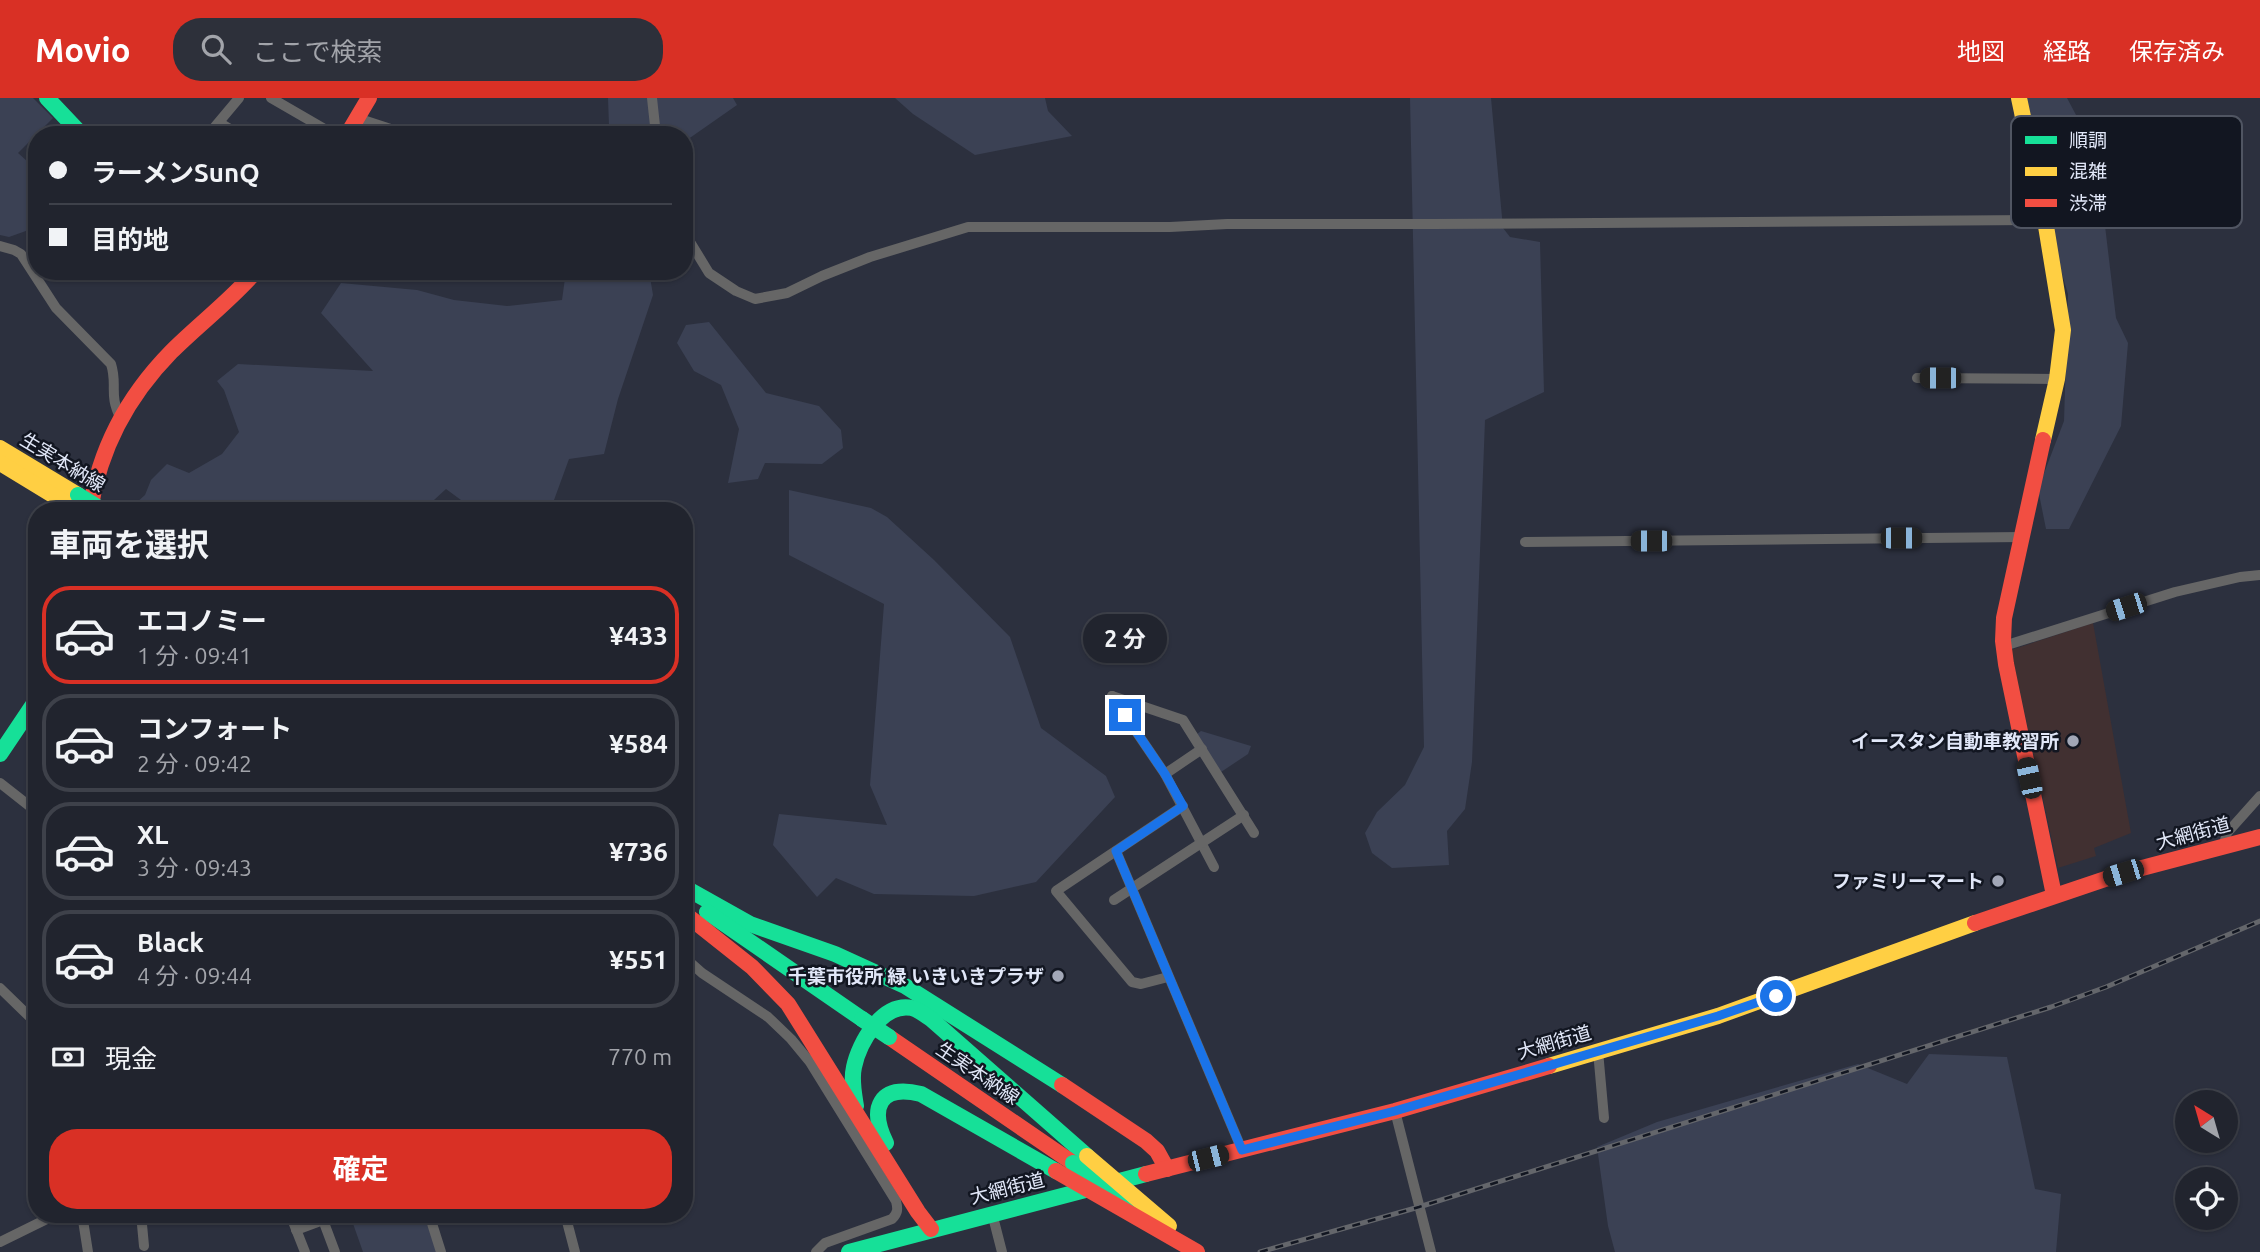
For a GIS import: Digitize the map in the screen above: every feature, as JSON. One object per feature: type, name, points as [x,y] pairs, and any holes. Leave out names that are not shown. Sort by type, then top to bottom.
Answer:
[{"type":"main road","points":[[47,98],[73,126]]},
{"type":"main road","points":[[352,126],[368,98]]},
{"type":"main road","points":[[2019,98],[2023,116]]},
{"type":"main road","points":[[2047,228],[2063,330],[2057,379],[2004,618],[2004,646],[2054,895]]},
{"type":"main road","points":[[84,502],[92,493],[97,472],[121,419],[156,368],[243,280]]},
{"type":"main road","name":"生実本納線","points":[[0,448],[74,502]]},
{"type":"main road","name":"生実本納線","points":[[0,463],[73,502]]},
{"type":"main road","points":[[0,754],[28,712]]},
{"type":"main road","name":"大網街道","points":[[849,1252],[1395,1111],[1718,1016],[2054,895],[2123,873],[2260,837]]},
{"type":"main road","points":[[693,892],[750,925],[835,954],[905,986],[1010,1051],[1146,1141],[1157,1152],[1167,1169]]},
{"type":"main road","name":"生実本納線","points":[[693,902],[889,1037],[1080,1159]]},
{"type":"main road","name":"生実本納線","points":[[693,906],[726,926]]},
{"type":"main road","points":[[693,920],[749,962],[788,1004],[931,1229]]},
{"type":"main road","points":[[857,1112],[853,1088],[854,1069],[861,1049],[886,1015],[903,1008],[911,1008],[931,1019],[1035,1113],[1080,1159],[1169,1226],[1209,1252]]},
{"type":"main road","points":[[931,1229],[928,1208],[880,1133],[878,1105],[887,1094],[902,1090],[921,1094],[1196,1252]]},
{"type":"street","points":[[217,126],[239,98]]},
{"type":"street","points":[[271,98],[319,126]]},
{"type":"street","points":[[652,98],[655,126]]},
{"type":"street","points":[[357,118],[382,126]]},
{"type":"street","points":[[220,123],[225,126]]},
{"type":"street","points":[[693,247],[709,273],[736,291],[755,299],[787,293],[870,257],[968,227],[2011,219]]},
{"type":"street","points":[[0,246],[21,254],[28,264]]},
{"type":"street","points":[[38,280],[57,308],[111,364],[113,399],[121,419]]},
{"type":"street","points":[[1917,378],[2057,379]]},
{"type":"street","points":[[1525,542],[2023,537]]},
{"type":"street","points":[[2004,646],[2175,592],[2260,575]]},
{"type":"street","points":[[1214,867],[1165,774],[1112,696],[1183,720],[1254,833]]},
{"type":"street","points":[[1165,774],[1202,749]]},
{"type":"street","points":[[0,783],[28,805]]},
{"type":"street","points":[[2223,847],[2227,832],[2260,796]]},
{"type":"street","points":[[1168,977],[1141,984],[1132,982],[1056,891],[1183,806]]},
{"type":"street","points":[[1114,900],[1244,815]]},
{"type":"street","points":[[1116,851],[1242,1150]]},
{"type":"street","points":[[693,965],[768,1017],[791,1039],[810,1062],[896,1201],[898,1209],[892,1219],[825,1243],[816,1252]]},
{"type":"street","points":[[0,988],[28,1015]]},
{"type":"street","points":[[1598,1051],[1604,1118]]},
{"type":"street","points":[[1395,1111],[1431,1252]]},
{"type":"street","points":[[992,1213],[1002,1252]]},
{"type":"street","points":[[0,1242],[39,1223]]},
{"type":"street","points":[[83,1223],[88,1252]]},
{"type":"street","points":[[142,1223],[144,1246]]},
{"type":"street","points":[[293,1223],[305,1252]]},
{"type":"street","points":[[296,1230],[315,1223]]},
{"type":"street","points":[[324,1223],[335,1252]]},
{"type":"street","points":[[432,1223],[441,1252]]},
{"type":"street","points":[[567,1223],[575,1252]]},
{"type":"shaded area","points":[[0,98],[33,98],[53,118],[45,126],[28,126],[28,143],[18,153],[28,162],[28,230],[9,237],[0,235]]},
{"type":"shaded area","points":[[608,98],[733,98],[737,105],[693,136],[693,126],[609,126]]},
{"type":"shaded area","points":[[895,98],[1045,98],[1048,111],[1072,136],[975,155],[913,114]]},
{"type":"shaded area","points":[[1410,98],[1491,98],[1503,228],[1510,237],[1540,242],[1544,392],[1485,420],[1472,762],[1465,809],[1447,831],[1449,865],[1392,868],[1372,853],[1365,833],[1377,812],[1405,785],[1424,747]]},
{"type":"shaded area","points":[[2028,98],[2067,98],[2077,116],[2014,116],[2014,112]]},
{"type":"shaded area","points":[[2048,228],[2105,228],[2116,318],[2128,343],[2121,426],[2069,529],[2046,529],[2038,489],[2064,421],[2068,294]]},
{"type":"shaded area","points":[[565,280],[650,280],[653,295],[618,399],[604,454],[569,459],[553,502],[464,502],[446,489],[432,502],[137,502],[145,495],[151,480],[167,464],[189,473],[222,454],[239,432],[224,390],[217,381],[238,364],[373,371],[321,313],[341,283],[417,290],[454,300],[507,306],[562,300]]},
{"type":"shaded area","points":[[709,322],[766,393],[819,406],[841,430],[843,448],[822,464],[765,463],[758,479],[728,483],[739,429],[721,385],[694,371],[677,343],[686,325]]},
{"type":"shaded area","points":[[789,490],[871,508],[887,517],[1010,637],[1041,728],[1106,776],[1115,797],[1036,882],[974,896],[874,894],[836,878],[817,897],[773,845],[779,814],[887,825],[870,785],[884,604],[789,555]]},
{"type":"shaded area","name":"イースタン自動車教習所","points":[[2093,623],[2131,833],[2094,848],[2096,856],[2058,868],[2011,650]]},
{"type":"shaded area","points":[[1201,731],[1251,746],[1248,754],[1221,772],[1196,735]]},
{"type":"shaded area","points":[[1929,1054],[2007,1057],[2035,1189],[2061,1194],[2056,1252],[1615,1252],[1608,1226],[1597,1147],[1657,1122],[1858,1064],[1907,1084]]},
{"type":"shaded area","points":[[353,1223],[427,1223],[437,1252],[363,1252]]},
{"type":"railway","points":[[1260,1252],[1419,1207],[2051,1007],[2106,987],[2260,921]]},
{"type":"traffic: fast","points":[[47,98],[73,126]]},
{"type":"traffic: fast","points":[[78,495],[89,502]]},
{"type":"traffic: fast","points":[[0,754],[28,712]]},
{"type":"traffic: fast","points":[[693,892],[750,924],[835,954],[905,986],[1062,1085]]},
{"type":"traffic: fast","points":[[707,912],[862,1019]]},
{"type":"traffic: fast","points":[[856,1106],[853,1072],[867,1036],[891,1011],[912,1008],[931,1019],[1087,1156]]},
{"type":"traffic: fast","points":[[862,1019],[889,1037]]},
{"type":"traffic: fast","points":[[886,1143],[878,1119],[881,1102],[895,1093],[921,1094],[1056,1171]]},
{"type":"traffic: fast","points":[[1073,1163],[1131,1201]]},
{"type":"traffic: fast","points":[[849,1252],[1146,1174]]},
{"type":"traffic: slow","points":[[2019,98],[2023,116]]},
{"type":"traffic: slow","points":[[2043,440],[2057,379],[2063,330],[2046,228]]},
{"type":"traffic: slow","points":[[0,448],[78,495]]},
{"type":"traffic: slow","points":[[0,463],[64,502]]},
{"type":"traffic: slow","points":[[1549,1066],[1718,1016],[1975,923]]},
{"type":"traffic: slow","points":[[1087,1156],[1169,1226]]},
{"type":"traffic: jam","points":[[352,126],[369,98]]},
{"type":"traffic: jam","points":[[92,502],[108,445],[141,387],[171,352],[247,280]]},
{"type":"traffic: jam","points":[[2043,440],[2004,618],[2003,641],[2054,895]]},
{"type":"traffic: jam","points":[[1975,923],[2123,873],[2260,837]]},
{"type":"traffic: jam","points":[[693,920],[752,967],[788,1004],[931,1229]]},
{"type":"traffic: jam","points":[[889,1037],[1073,1163]]},
{"type":"traffic: jam","points":[[1146,1174],[1395,1111],[1549,1066]]},
{"type":"traffic: jam","points":[[1062,1085],[1146,1141],[1157,1151],[1167,1169]]},
{"type":"traffic: jam","points":[[1056,1171],[1197,1252]]},
{"type":"place","name":"イースタン自動車教習所","points":[[2073,741]]},
{"type":"place","name":"ファミリーマート","points":[[1998,881]]},
{"type":"place","name":"千葉市役所 緑 いきいきプラザ","points":[[1058,976]]},
{"type":"route","points":[[1125,715],[1183,806],[1116,851],[1242,1150],[1395,1111],[1718,1016],[1776,996]]}]
